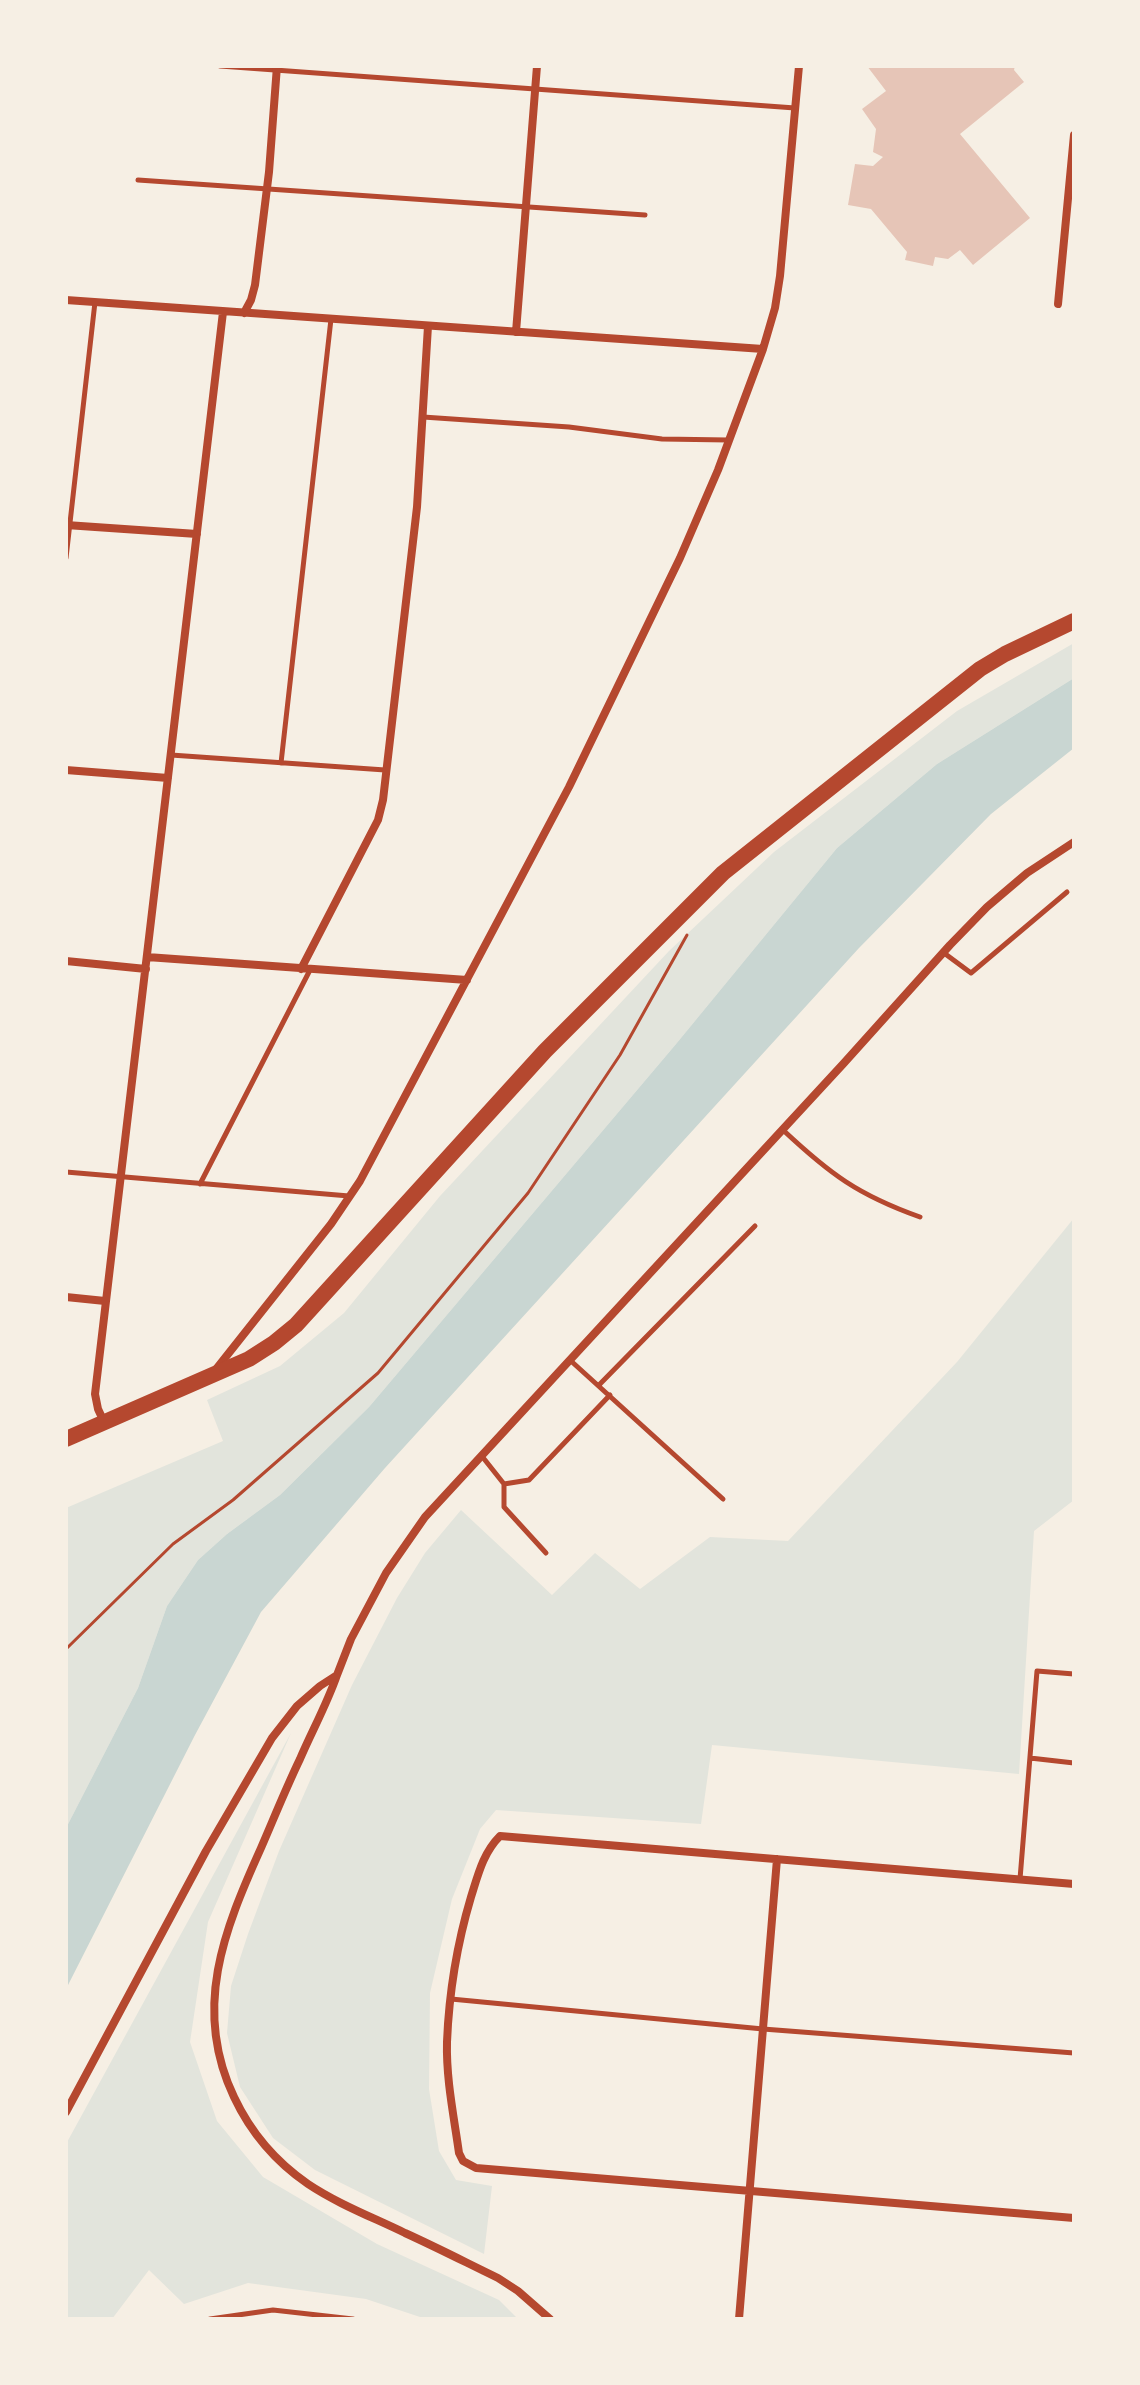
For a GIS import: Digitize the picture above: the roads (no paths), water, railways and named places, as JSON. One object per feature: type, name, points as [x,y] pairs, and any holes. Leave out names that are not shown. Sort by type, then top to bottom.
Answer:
[{"type":"main road","points":[[66,1439],[249,1359],[274,1343],[296,1325],[345,1274],[545,1051],[723,873],[980,669],[1074,621]]},
{"type":"street","points":[[516,332],[537,66]]},
{"type":"street","points":[[211,1375],[350,1197],[583,758],[680,558],[729,440],[775,308],[799,66]]},
{"type":"street","points":[[244,313],[255,285],[267,189],[276,68]]},
{"type":"street","points":[[1058,304],[1074,135]]},
{"type":"street","points":[[66,300],[763,349]]},
{"type":"street","points":[[105,1422],[95,1394],[223,312]]},
{"type":"street","points":[[306,969],[378,820],[383,800],[417,507],[428,326]]},
{"type":"street","points":[[68,525],[197,534]]},
{"type":"street","points":[[66,770],[168,778]]},
{"type":"street","points":[[550,2319],[498,2278],[336,2201],[279,2160],[255,2133],[242,2114],[227,2081],[217,2049],[213,2017],[214,1984],[236,1902],[354,1632],[401,1550],[425,1517],[943,952],[987,907],[1027,873],[1074,842]]},
{"type":"street","points":[[147,957],[467,980]]},
{"type":"street","points":[[66,961],[146,969]]},
{"type":"street","points":[[66,1297],[105,1301]]},
{"type":"street","points":[[66,2112],[206,1851],[272,1738],[297,1706],[337,1675]]},
{"type":"street","points":[[1074,1884],[500,1836],[482,1862],[467,1911],[455,1962],[447,2044],[459,2153],[466,2164],[476,2168],[1074,2218]]},
{"type":"street","points":[[739,2319],[777,1859]]},
{"type":"lane","points":[[220,66],[795,108]]},
{"type":"lane","points":[[138,180],[645,215]]},
{"type":"lane","points":[[66,558],[95,302]]},
{"type":"lane","points":[[281,763],[331,319]]},
{"type":"lane","points":[[422,417],[569,427],[662,439],[729,440]]},
{"type":"lane","points":[[171,755],[386,770]]},
{"type":"lane","points":[[943,952],[971,973],[1067,892]]},
{"type":"lane","points":[[200,1184],[306,969]]},
{"type":"lane","points":[[783,1130],[854,1189],[920,1217]]},
{"type":"lane","points":[[66,1172],[350,1197]]},
{"type":"lane","points":[[599,1385],[755,1226]]},
{"type":"lane","points":[[570,1360],[723,1499]]},
{"type":"lane","points":[[504,1484],[529,1480],[610,1395]]},
{"type":"lane","points":[[481,1455],[504,1484],[504,1507],[546,1553]]},
{"type":"lane","points":[[1020,1879],[1037,1671],[1074,1674]]},
{"type":"lane","points":[[1030,1758],[1074,1763]]},
{"type":"lane","points":[[451,1999],[763,2029],[1074,2053]]},
{"type":"lane","points":[[210,2319],[273,2310],[353,2319]]}]
